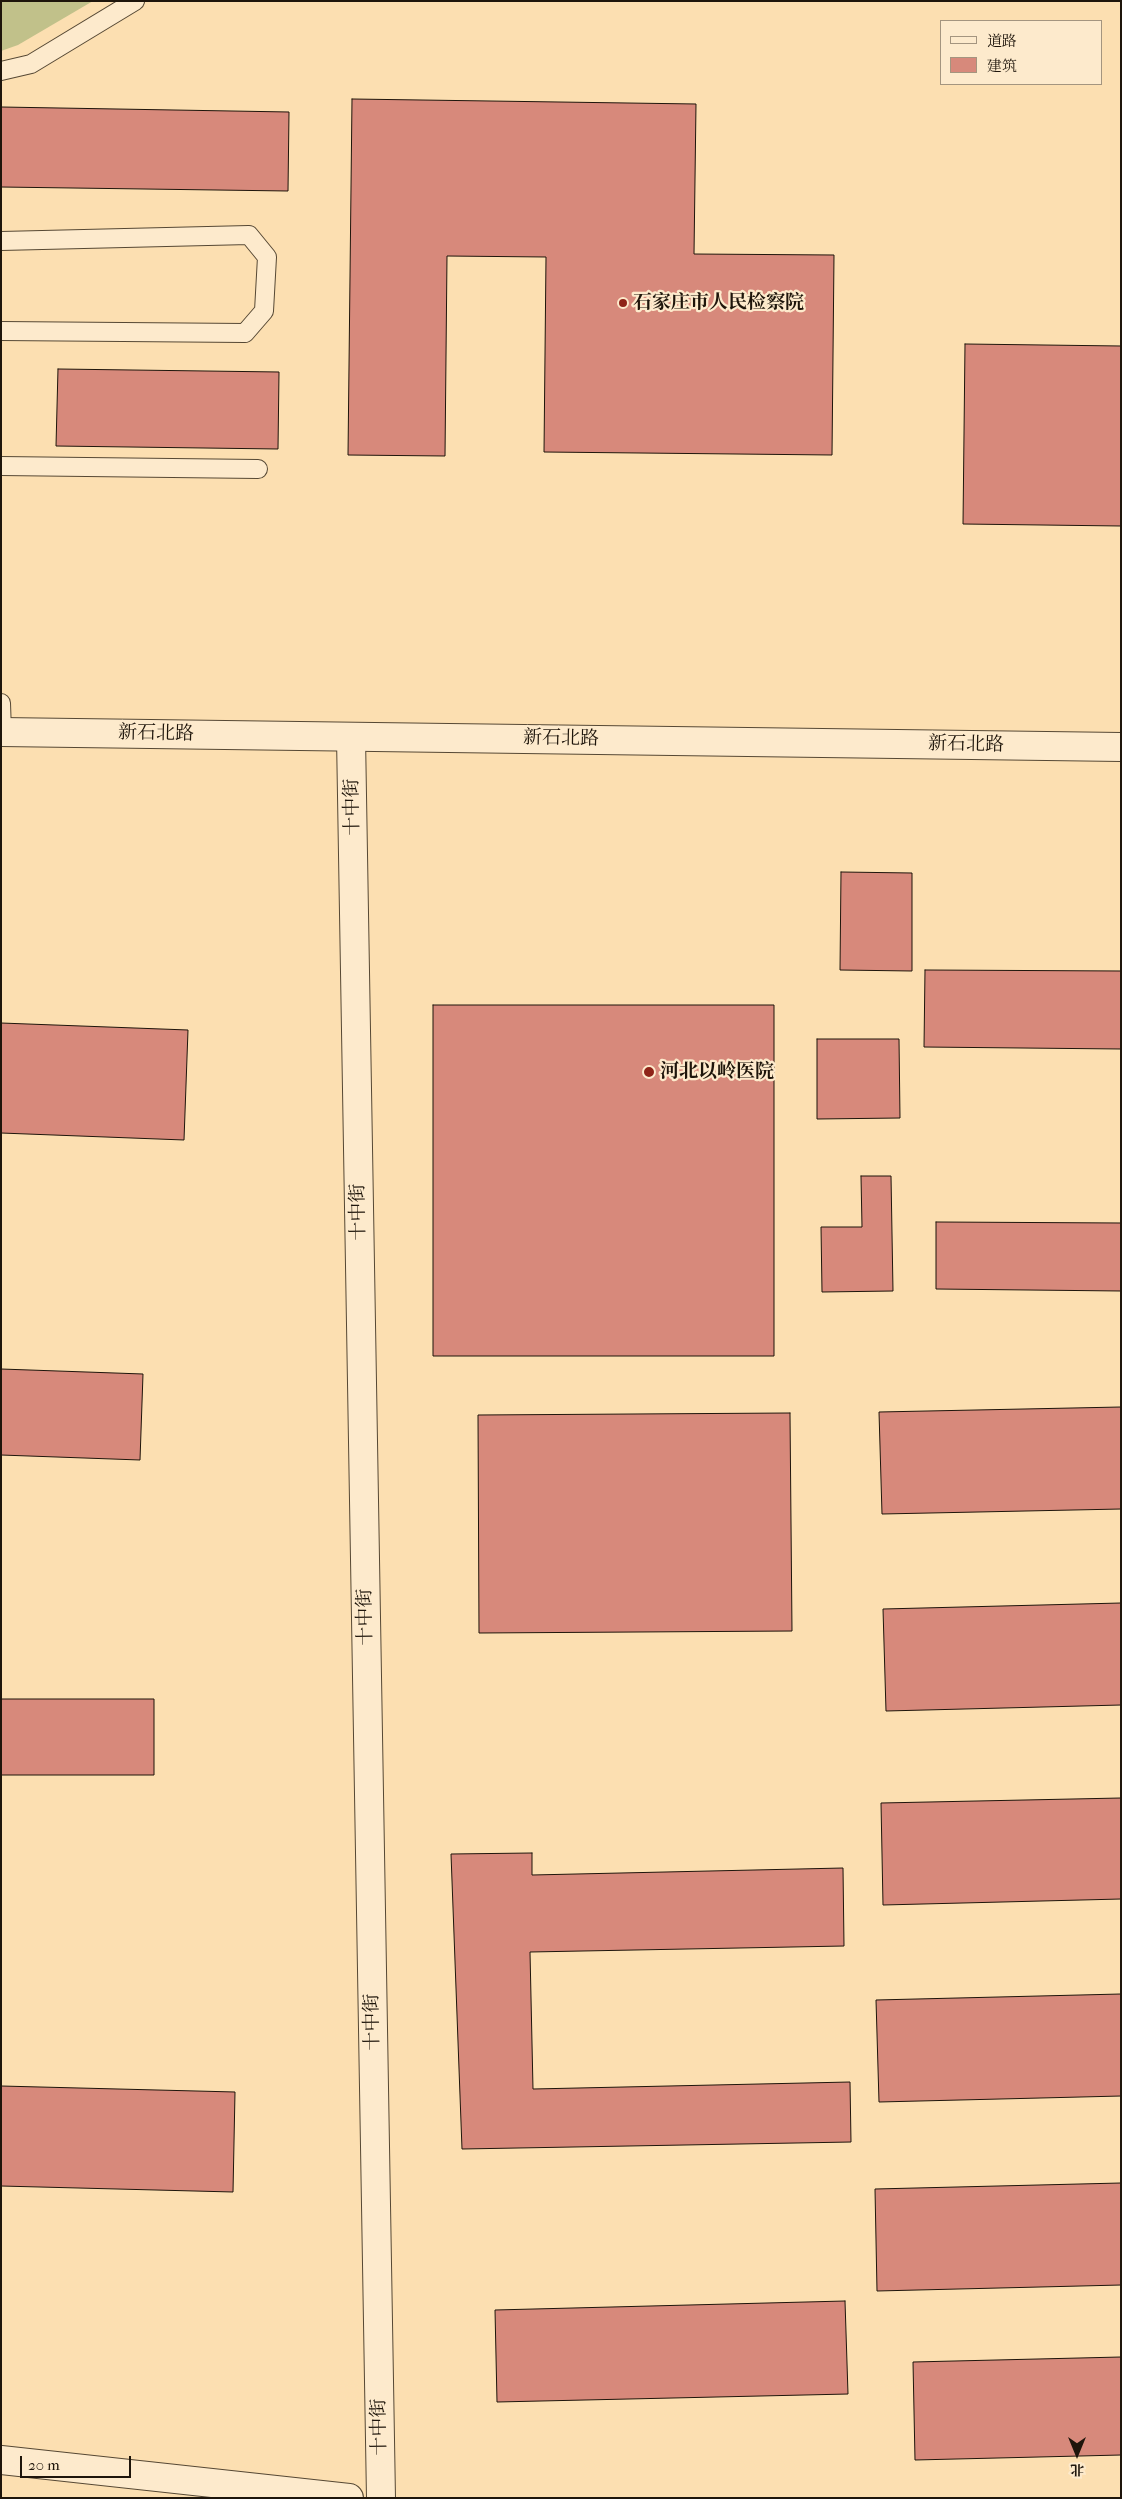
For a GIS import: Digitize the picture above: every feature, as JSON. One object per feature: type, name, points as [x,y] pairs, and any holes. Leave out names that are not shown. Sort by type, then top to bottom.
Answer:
[{"type":"street","name":"新石北路","points":[[2,732],[1121,747]]},
{"type":"street","name":"十中街","points":[[351,736],[381,2498]]},
{"type":"street","points":[[1,2460],[349,2498]]},
{"type":"lane","points":[[1,72],[31,64],[135,1]]},
{"type":"lane","points":[[1,241],[249,235],[267,258],[264,312],[245,332],[1,331]]},
{"type":"lane","points":[[1,466],[258,469]]},
{"type":"lane","points":[[1,703],[2,732]]},
{"type":"green space","points":[[1,1],[93,1],[18,45],[1,51]]},
{"type":"building","points":[[352,99],[696,104],[694,254],[834,255],[832,455],[544,452],[546,257],[447,256],[445,456],[348,455]]},
{"type":"building","points":[[1,107],[289,112],[288,191],[1,187]]},
{"type":"building","points":[[965,344],[1121,346],[1121,526],[963,524]]},
{"type":"building","points":[[58,369],[279,372],[278,449],[56,446]]},
{"type":"building","points":[[841,872],[912,873],[912,971],[840,970]]},
{"type":"building","points":[[925,970],[1121,971],[1121,1049],[924,1047]]},
{"type":"building","points":[[433,1005],[774,1005],[774,1356],[433,1356]]},
{"type":"building","points":[[1,1023],[188,1030],[184,1140],[1,1133]]},
{"type":"building","points":[[817,1039],[899,1039],[900,1118],[817,1119]]},
{"type":"building","points":[[861,1176],[891,1176],[893,1291],[822,1292],[821,1227],[862,1227]]},
{"type":"building","points":[[936,1222],[1121,1223],[1121,1291],[936,1289]]},
{"type":"building","points":[[1,1369],[143,1374],[140,1460],[1,1455]]},
{"type":"building","points":[[1121,1407],[1121,1509],[882,1514],[879,1412]]},
{"type":"building","points":[[790,1413],[792,1631],[479,1633],[478,1415]]},
{"type":"building","points":[[1121,1603],[1121,1705],[886,1711],[883,1609]]},
{"type":"building","points":[[1,1699],[154,1699],[154,1775],[1,1775]]},
{"type":"building","points":[[1121,1798],[1121,1899],[883,1905],[881,1803]]},
{"type":"building","points":[[532,1853],[532,1875],[843,1868],[844,1946],[530,1952],[533,2089],[850,2082],[851,2142],[462,2149],[451,1854]]},
{"type":"building","points":[[1121,1994],[1121,2096],[879,2102],[876,2000]]},
{"type":"building","points":[[1,2086],[235,2092],[233,2192],[1,2186]]},
{"type":"building","points":[[1121,2183],[1121,2285],[877,2291],[875,2189]]},
{"type":"building","points":[[845,2301],[848,2394],[497,2402],[495,2310]]},
{"type":"building","points":[[1121,2357],[1121,2455],[915,2460],[913,2362]]},
{"type":"place","name":"石家庄市人民检察院","points":[[623,303]]},
{"type":"place","name":"河北以岭医院","points":[[649,1072]]}]
